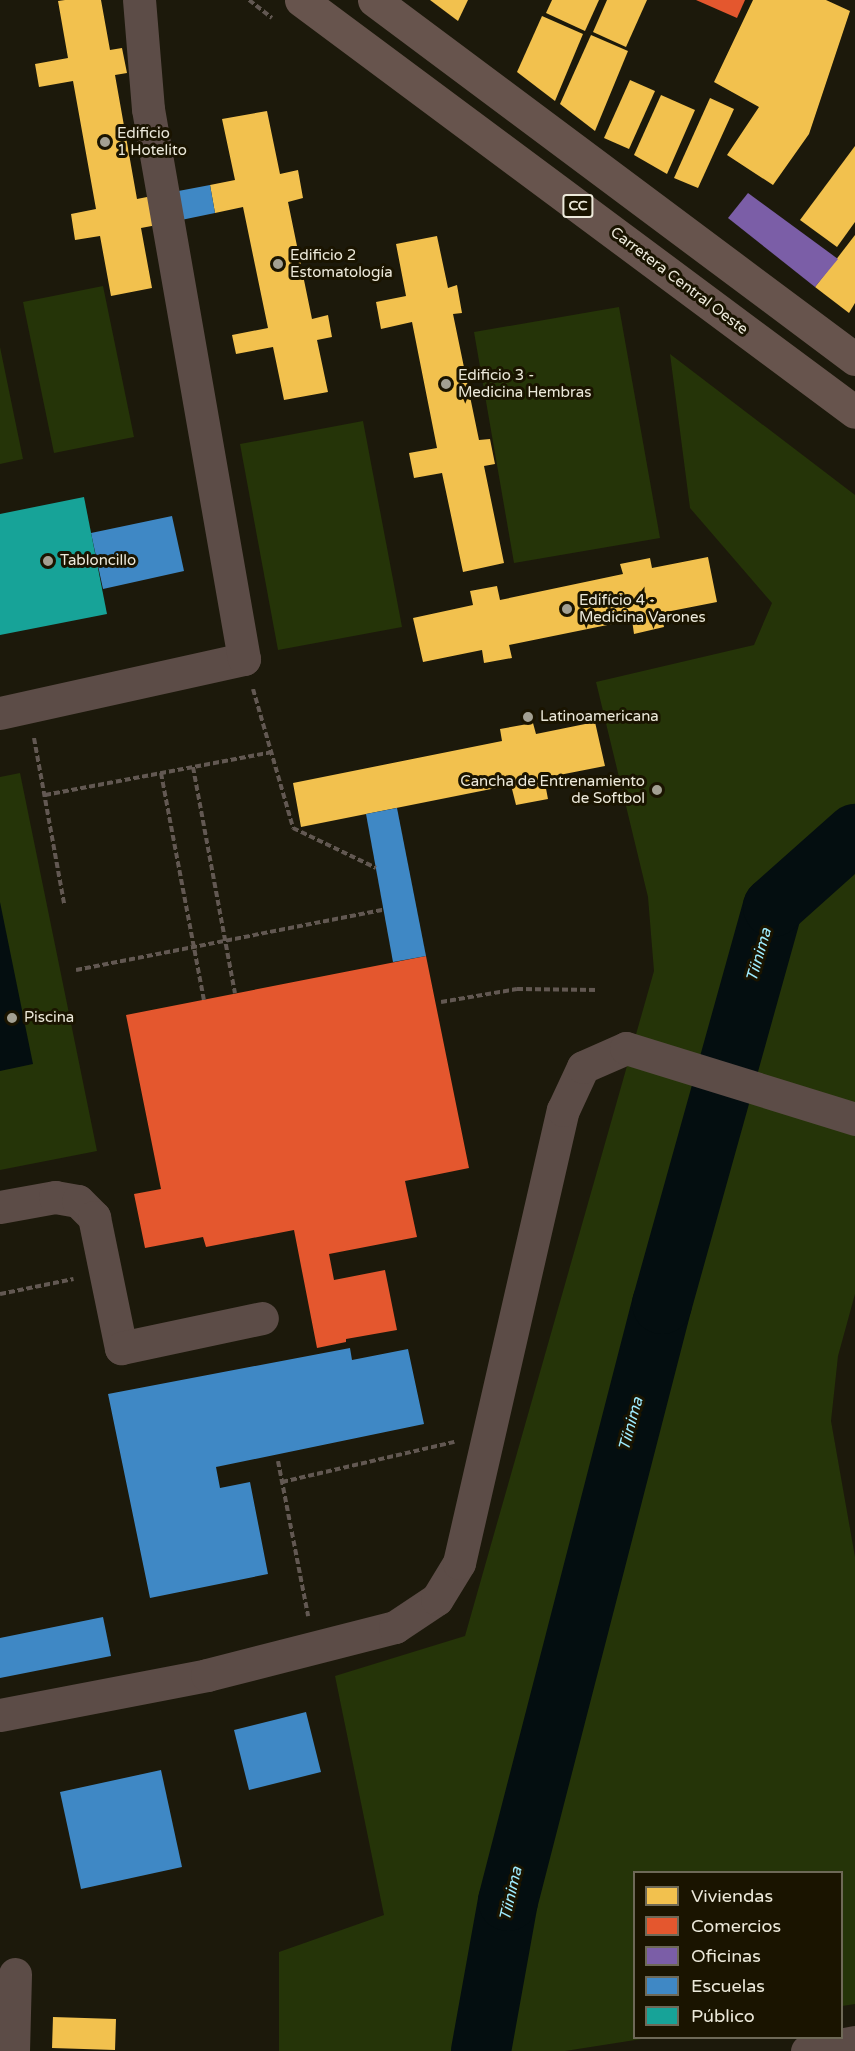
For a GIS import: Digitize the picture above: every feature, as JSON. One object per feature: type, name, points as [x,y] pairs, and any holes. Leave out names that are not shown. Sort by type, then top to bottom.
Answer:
[{"type":"main road","name":"Carretera Central Oeste","points":[[301,0],[855,412]]},
{"type":"main road","points":[[374,0],[855,359]]},
{"type":"street","points":[[14,710],[244,659],[148,109],[139,0]]},
{"type":"street","points":[[0,1715],[207,1675],[395,1627],[437,1599],[459,1563],[563,1110],[583,1067],[626,1048],[848,1117]]},
{"type":"street","points":[[0,1207],[55,1197],[78,1200],[94,1217],[121,1348],[262,1318]]},
{"type":"street","points":[[13,2051],[15,1974]]},
{"type":"street","points":[[807,2051],[855,2042]]},
{"type":"path","points":[[244,659],[293,828],[376,868]]},
{"type":"path","points":[[14,710],[45,795],[64,903]]},
{"type":"path","points":[[45,795],[272,752]]},
{"type":"path","points":[[193,767],[235,993]]},
{"type":"path","points":[[161,773],[204,1000]]},
{"type":"path","points":[[76,969],[383,910]]},
{"type":"path","points":[[441,1002],[517,989],[598,990]]},
{"type":"path","points":[[0,1294],[105,1273]]},
{"type":"path","points":[[282,1482],[489,1434]]},
{"type":"path","points":[[278,1461],[314,1648]]},
{"type":"green space","points":[[103,286],[134,437],[54,453],[23,302]]},
{"type":"green space","points":[[619,307],[660,538],[514,563],[474,332]]},
{"type":"green space","points":[[0,347],[23,459],[0,464]]},
{"type":"green space","points":[[670,354],[855,495],[855,1294],[838,1356],[831,1421],[855,1557],[855,2004],[843,2006],[843,1871],[633,1871],[633,2039],[642,2039],[565,2051],[279,2051],[279,1952],[384,1915],[335,1676],[465,1636],[654,971],[648,897],[596,682],[754,645],[772,603],[690,508]]},
{"type":"green space","points":[[363,421],[402,627],[278,650],[240,444]]},
{"type":"green space","points":[[20,773],[97,1151],[0,1170],[0,777]]},
{"type":"shaded area","name":"Piscina","points":[[0,902],[33,1064],[0,1071]]},
{"type":"building: Viviendas","name":"Edificio 1 Hotelito","points":[[101,0],[110,50],[122,48],[127,73],[115,75],[137,199],[152,196],[157,225],[141,228],[152,288],[111,296],[100,236],[75,240],[71,214],[96,209],[73,81],[39,87],[35,64],[68,58],[58,1]]},
{"type":"building: Viviendas","points":[[430,0],[468,0],[458,21]]},
{"type":"building: Viviendas","points":[[552,0],[599,0],[585,31],[546,13]]},
{"type":"building: Viviendas","points":[[607,0],[647,0],[626,47],[593,32]]},
{"type":"building: Viviendas","points":[[753,0],[826,0],[850,11],[809,134],[773,185],[727,155],[759,107],[714,82]]},
{"type":"building: Viviendas","points":[[542,16],[583,34],[555,101],[517,72]]},
{"type":"building: Viviendas","points":[[591,35],[628,51],[595,131],[560,104]]},
{"type":"building: Viviendas","points":[[630,80],[655,91],[629,149],[604,138]]},
{"type":"building: Viviendas","points":[[661,95],[695,110],[667,174],[634,155]]},
{"type":"building: Viviendas","points":[[710,98],[734,109],[698,188],[674,178]]},
{"type":"building: Viviendas","name":"Edificio 2 Estomatología","points":[[267,111],[280,174],[298,170],[303,198],[288,202],[312,319],[328,315],[332,337],[317,340],[328,392],[284,400],[273,347],[236,354],[232,335],[268,328],[243,207],[215,213],[210,185],[235,180],[222,119]]},
{"type":"building: Viviendas","points":[[855,146],[855,222],[837,247],[800,220]]},
{"type":"building: Viviendas","points":[[855,235],[855,303],[849,313],[815,287]]},
{"type":"building: Viviendas","name":"Edificio 3 - Medicina Hembras","points":[[437,236],[448,288],[457,285],[462,313],[453,314],[479,440],[490,439],[495,464],[484,466],[504,563],[463,572],[442,473],[414,478],[409,453],[437,448],[412,322],[381,329],[376,302],[406,296],[396,244]]},
{"type":"building: Viviendas","name":"Edifício 4 - Medicina Varones","points":[[708,557],[717,602],[661,613],[664,627],[634,634],[632,620],[509,645],[512,658],[484,663],[482,650],[423,662],[413,618],[473,605],[470,591],[497,586],[500,600],[623,574],[620,564],[650,558],[652,568]]},
{"type":"building: Viviendas","points":[[595,722],[605,766],[544,778],[548,799],[516,805],[511,785],[301,827],[293,783],[502,741],[500,729],[533,723],[536,734]]},
{"type":"building: Viviendas","points":[[53,2017],[116,2019],[115,2050],[52,2048]]},
{"type":"building: Comercios","points":[[696,0],[745,0],[737,18]]},
{"type":"building: Comercios","points":[[426,956],[469,1168],[405,1181],[417,1237],[329,1254],[334,1280],[385,1270],[397,1330],[346,1339],[346,1342],[317,1348],[294,1230],[206,1247],[203,1237],[145,1248],[134,1194],[161,1189],[126,1015]]},
{"type":"building: Oficinas","points":[[748,193],[838,259],[815,287],[728,218]]},
{"type":"building: Escuelas","points":[[210,185],[215,213],[157,225],[152,196]]},
{"type":"building: Escuelas","points":[[172,516],[184,571],[103,589],[91,533]]},
{"type":"building: Escuelas","points":[[397,808],[426,956],[393,962],[366,814]]},
{"type":"building: Escuelas","points":[[350,1348],[352,1360],[408,1349],[424,1424],[216,1467],[220,1488],[250,1482],[268,1574],[150,1598],[108,1394]]},
{"type":"building: Escuelas","points":[[103,1617],[111,1656],[0,1678],[0,1638]]},
{"type":"building: Escuelas","points":[[306,1712],[321,1772],[249,1790],[234,1730]]},
{"type":"building: Escuelas","points":[[161,1770],[182,1867],[81,1889],[60,1792]]},
{"type":"building: Público","name":"Tabloncillo","points":[[84,497],[107,614],[0,635],[0,514]]},
{"type":"waterway","name":"Tíinima","points":[[481,2051],[508,1901],[662,1304],[773,907],[855,834]]},
{"type":"place","name":"Edificio 1 Hotelito","points":[[105,142]]},
{"type":"place","name":"Edificio 2 Estomatología","points":[[278,264]]},
{"type":"place","name":"Edificio 3 - Medicina Hembras","points":[[446,384]]},
{"type":"place","name":"Tabloncillo","points":[[48,561]]},
{"type":"place","name":"Edifício 4 - Medicina Varones","points":[[567,609]]},
{"type":"place","name":"Latinoamericana","points":[[528,717]]},
{"type":"place","name":"Cancha de Entrenamiento de Softbol","points":[[657,790]]},
{"type":"place","name":"Piscina","points":[[12,1018]]}]
